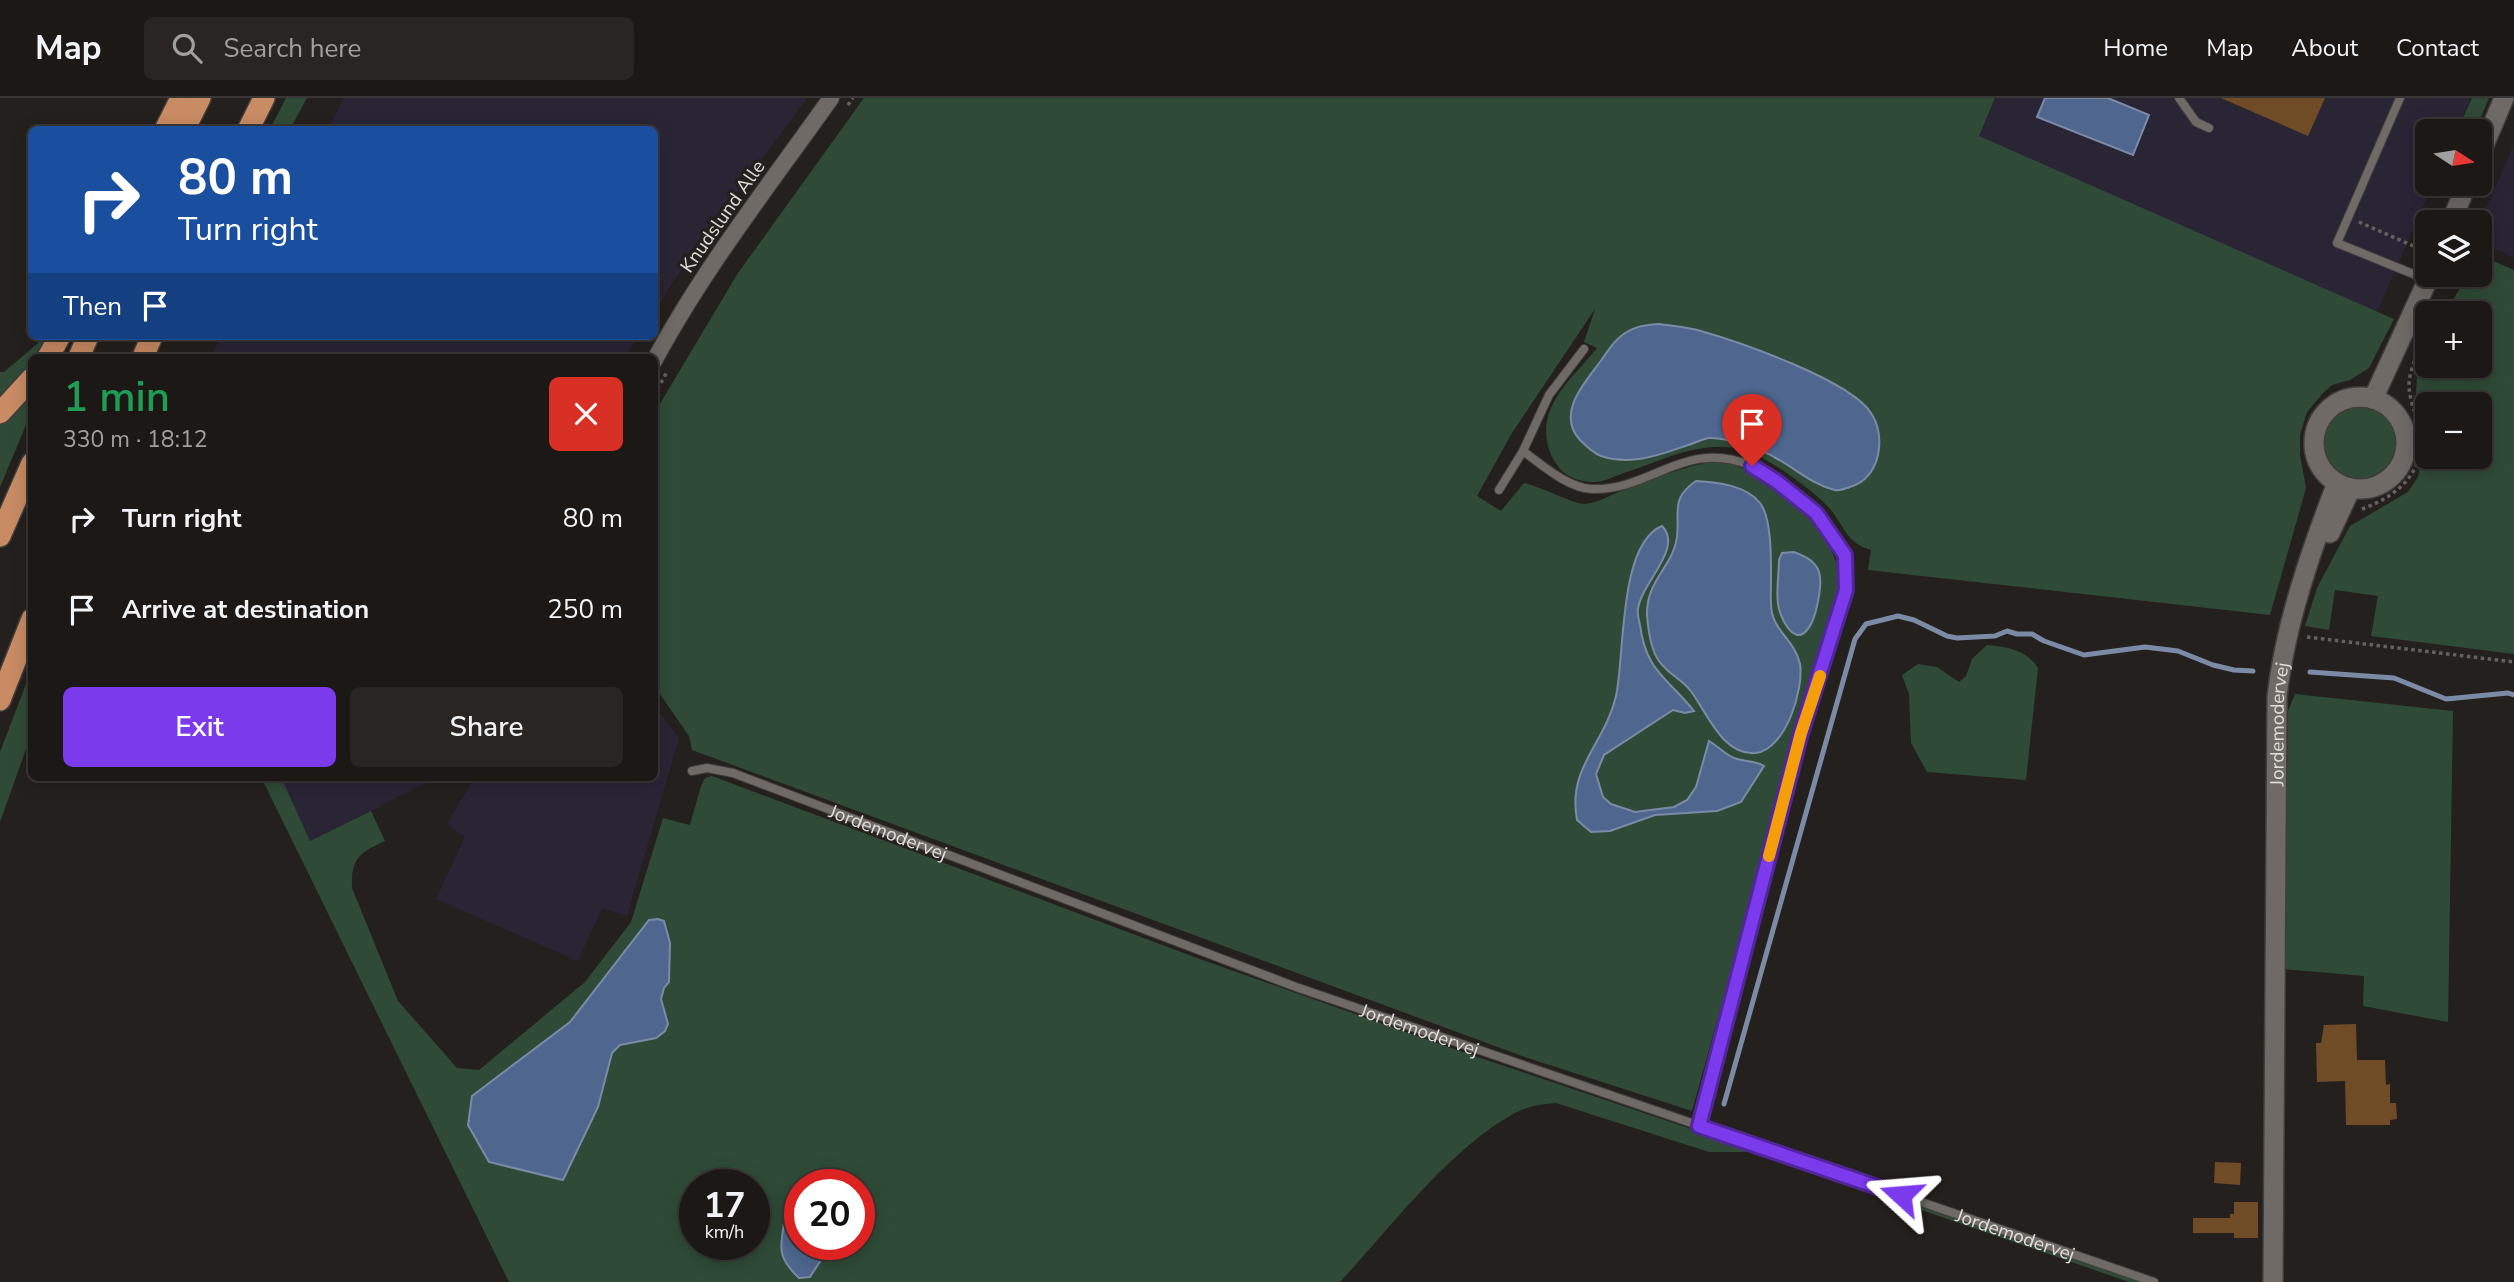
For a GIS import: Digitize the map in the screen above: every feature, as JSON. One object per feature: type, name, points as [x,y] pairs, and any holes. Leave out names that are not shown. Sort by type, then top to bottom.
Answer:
[{"type":"highway","points":[[167,126],[181,98]]},
{"type":"highway","points":[[186,126],[200,98]]},
{"type":"highway","points":[[250,126],[264,98]]},
{"type":"highway","points":[[0,414],[28,382]]},
{"type":"highway","points":[[0,536],[28,472]]},
{"type":"highway","points":[[0,700],[28,629]]},
{"type":"street","name":"Knudslund Alle","points":[[658,355],[677,319],[725,246],[831,98]]},
{"type":"street","points":[[2492,126],[2504,98]]},
{"type":"street","points":[[2379,401],[2410,345],[2426,287]]},
{"type":"street","points":[[2360,397],[2379,401],[2395,412],[2402,424],[2406,438],[2403,458],[2392,476],[2381,484],[2367,488],[2344,486],[2326,473],[2316,456],[2314,443],[2319,424],[2326,413],[2341,401],[2360,397]]},
{"type":"street","name":"Jordemodervej","points":[[2273,1282],[2276,727],[2280,668],[2301,590],[2344,486]]},
{"type":"lane","points":[[2179,98],[2196,122],[2209,128]]},
{"type":"lane","points":[[2400,98],[2337,243],[2415,272]]},
{"type":"lane","points":[[1499,490],[1523,451],[1549,395],[1584,349]]},
{"type":"lane","points":[[1523,451],[1557,477],[1590,489],[1623,485],[1684,461],[1705,457],[1727,458],[1752,466],[1776,481],[1816,513],[1845,555],[1846,590],[1801,733],[1699,1126]]},
{"type":"lane","name":"Jordemodervej","points":[[692,771],[708,768],[733,773],[1296,987],[2154,1282]]},
{"type":"path","points":[[845,109],[853,98]]},
{"type":"path","points":[[2349,218],[2415,248]]},
{"type":"path","points":[[2353,510],[2374,504],[2397,492],[2414,472],[2420,451],[2420,430],[2410,398],[2410,345]]},
{"type":"path","points":[[658,388],[673,362]]},
{"type":"path","points":[[2288,635],[2514,663]]},
{"type":"shaded area","points":[[344,98],[807,98],[689,257],[658,306],[658,126],[330,126]]},
{"type":"shaded area","points":[[1995,98],[2471,98],[2461,119],[2415,119],[2415,196],[2428,196],[2422,210],[2415,210],[2415,225],[2377,312],[1978,136]]},
{"type":"shaded area","points":[[2514,145],[2514,258],[2492,248],[2492,210],[2485,210]]},
{"type":"shaded area","points":[[219,340],[636,340],[627,354],[212,354]]},
{"type":"shaded area","points":[[658,710],[679,738],[627,916],[602,908],[578,961],[436,899],[465,837],[447,824],[473,781],[658,781]]},
{"type":"shaded area","points":[[283,781],[430,781],[310,841]]},
{"type":"green space","points":[[286,98],[307,98],[292,126],[272,126]]},
{"type":"green space","points":[[864,98],[1995,98],[1979,136],[2394,319],[2369,368],[2350,380],[2332,385],[2307,412],[2300,435],[2300,455],[2306,488],[2270,615],[1868,570],[1871,550],[1851,539],[1824,502],[1777,467],[1744,450],[1728,447],[1697,449],[1601,481],[1587,482],[1573,478],[1562,471],[1553,459],[1546,436],[1547,422],[1551,408],[1566,383],[1597,348],[1584,342],[1595,309],[1512,433],[1477,496],[1501,511],[1524,483],[1584,504],[1687,468],[1712,462],[1733,464],[1782,492],[1802,511],[1830,548],[1839,578],[1837,602],[1755,899],[1746,916],[1692,1111],[1522,1056],[692,750],[689,736],[658,691],[658,407],[738,273]]},
{"type":"green space","points":[[2472,98],[2489,98],[2480,119],[2462,119]]},
{"type":"green space","points":[[2492,260],[2514,270],[2514,654],[2371,636],[2378,596],[2335,590],[2329,630],[2305,626],[2317,588],[2350,526],[2408,492],[2418,477],[2420,469],[2492,469],[2492,392],[2416,392],[2417,378],[2492,378],[2492,301],[2452,301],[2461,287],[2492,287]]},
{"type":"green space","points":[[40,340],[50,340],[41,354],[28,354],[28,370],[0,403],[0,372],[4,372]]},
{"type":"green space","points":[[28,391],[28,420],[0,487],[0,420]]},
{"type":"green space","points":[[2360,405],[2374,408],[2387,416],[2395,429],[2398,443],[2395,457],[2387,470],[2374,478],[2360,481],[2346,478],[2333,470],[2325,457],[2322,443],[2325,429],[2333,416],[2346,408]]},
{"type":"green space","points":[[1987,645],[2023,653],[2038,668],[2026,780],[1927,772],[1911,743],[1909,694],[1902,675],[1918,664],[1937,667],[1959,682],[1966,676],[1972,659]]},
{"type":"green space","points":[[28,679],[28,743],[0,822],[0,752]]},
{"type":"green space","points":[[2295,694],[2453,711],[2448,1022],[2363,1006],[2364,976],[2284,969],[2288,711]]},
{"type":"green space","points":[[712,776],[1197,958],[1451,1048],[2145,1282],[2129,1282],[1754,1152],[1709,1152],[1556,1103],[1515,1113],[1467,1147],[1422,1190],[1340,1282],[509,1282],[263,781],[283,781],[310,841],[371,811],[385,841],[358,858],[353,870],[352,888],[398,1001],[457,1068],[479,1070],[585,982],[631,922],[663,818],[690,825],[701,786],[705,778]]},
{"type":"water","points":[[2045,98],[2108,98],[2149,115],[2133,155],[2037,117]]},
{"type":"water","points":[[1659,324],[1701,331],[1766,353],[1818,375],[1859,400],[1871,413],[1879,434],[1878,456],[1868,475],[1860,483],[1835,490],[1818,484],[1782,461],[1760,451],[1716,438],[1635,460],[1612,459],[1592,451],[1573,430],[1571,420],[1572,409],[1580,389],[1617,339],[1633,329]]},
{"type":"water","points":[[1696,481],[1739,488],[1754,497],[1764,510],[1770,540],[1772,613],[1795,650],[1800,664],[1799,688],[1791,716],[1776,741],[1767,749],[1756,753],[1734,748],[1725,740],[1690,690],[1659,661],[1650,639],[1647,615],[1651,592],[1675,547],[1679,500]]},
{"type":"water","points":[[1662,526],[1668,545],[1641,599],[1638,617],[1647,654],[1694,711],[1685,713],[1673,710],[1604,755],[1596,774],[1603,797],[1611,804],[1635,812],[1674,807],[1687,800],[1696,787],[1709,741],[1734,758],[1764,766],[1741,802],[1717,811],[1655,815],[1610,831],[1591,832],[1577,820],[1577,785],[1611,713],[1616,696],[1630,577],[1648,537]]},
{"type":"water","points":[[1794,552],[1812,561],[1820,578],[1813,619],[1807,630],[1797,635],[1784,622],[1777,599],[1779,560],[1782,553]]},
{"type":"water","points":[[649,920],[664,921],[670,943],[669,982],[661,999],[668,1024],[665,1031],[656,1038],[620,1045],[612,1053],[598,1107],[563,1180],[489,1162],[468,1125],[472,1096],[570,1022]]},
{"type":"water","points":[[784,1224],[784,1259],[782,1254]]},
{"type":"water","points":[[785,1260],[821,1260],[810,1277],[799,1278]]},
{"type":"building","points":[[2221,98],[2325,98],[2308,136]]},
{"type":"building","points":[[2356,1024],[2357,1060],[2385,1060],[2386,1085],[2390,1084],[2390,1103],[2396,1103],[2397,1119],[2390,1120],[2390,1125],[2346,1125],[2345,1081],[2317,1082],[2316,1043],[2321,1043],[2324,1025]]},
{"type":"building","points":[[2215,1162],[2241,1163],[2240,1185],[2214,1183]]},
{"type":"building","points":[[2234,1202],[2258,1202],[2258,1238],[2234,1238],[2234,1233],[2193,1233],[2193,1218],[2230,1218],[2230,1214],[2234,1214]]},
{"type":"waterway","points":[[1724,1104],[1855,639],[1866,624],[1898,616],[1957,638],[1995,636],[2007,631],[2032,634],[2084,655],[2145,647],[2178,651],[2213,665],[2253,671]]},
{"type":"waterway","points":[[2310,672],[2394,678],[2446,699],[2508,693],[2514,695]]},
{"type":"slow traffic","points":[[1769,856],[1801,733],[1820,676]]},
{"type":"route","points":[[1752,466],[1776,481],[1816,513],[1845,555],[1846,590],[1801,733],[1699,1126],[1901,1195]]}]
